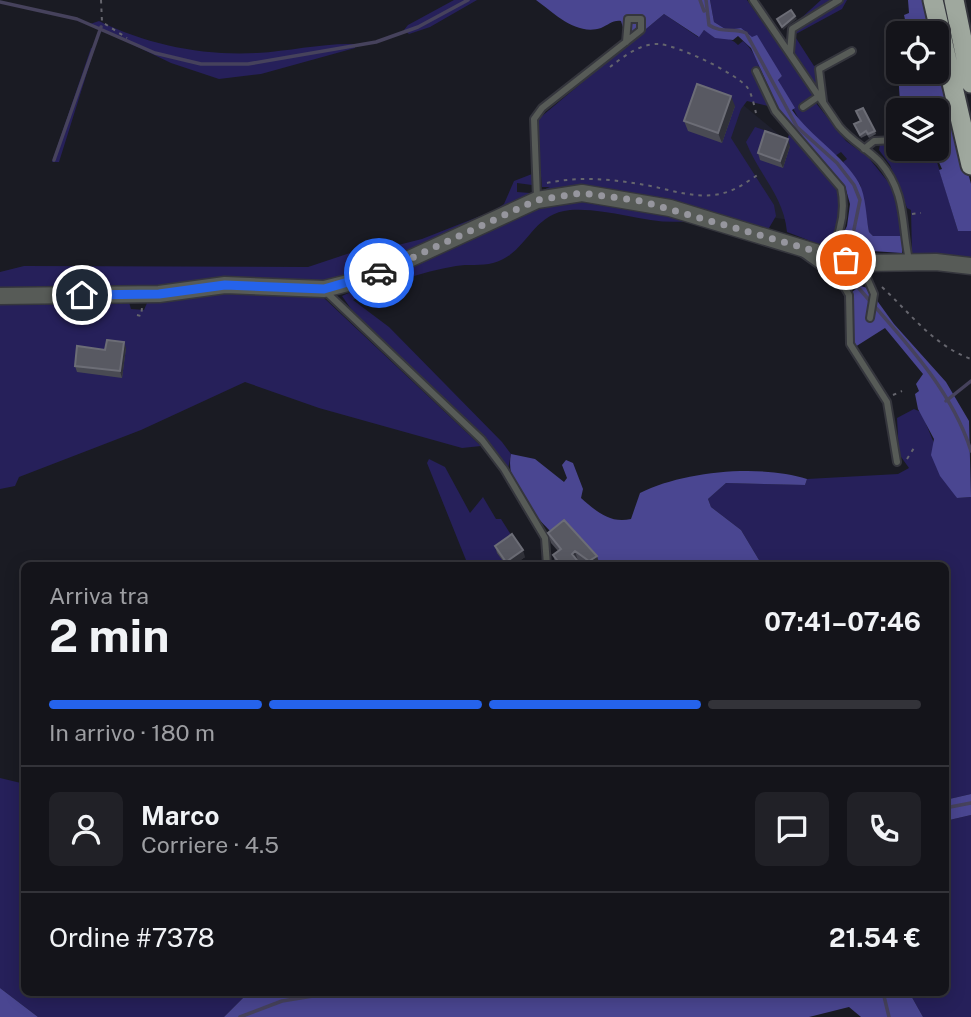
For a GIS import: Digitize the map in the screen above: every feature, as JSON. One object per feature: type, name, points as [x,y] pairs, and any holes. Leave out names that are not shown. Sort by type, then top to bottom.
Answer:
[{"type":"highway","points":[[933,0],[971,165]]},
{"type":"highway","points":[[954,0],[971,83]]},
{"type":"street","points":[[0,296],[137,295],[225,285],[324,289],[368,278],[536,193],[582,193],[641,201],[828,256],[863,263],[909,262],[971,266]]},
{"type":"lane","points":[[753,0],[850,138],[879,161],[896,186],[905,218],[909,262]]},
{"type":"lane","points":[[790,55],[792,29],[839,0]]},
{"type":"lane","points":[[536,193],[534,119],[542,108],[626,42]]},
{"type":"lane","points":[[821,100],[819,69],[852,51]]},
{"type":"lane","points":[[756,71],[775,111],[841,188],[843,204],[838,239],[828,256]]},
{"type":"lane","points":[[803,107],[821,100]]},
{"type":"lane","points":[[864,149],[874,141],[886,140]]},
{"type":"lane","points":[[798,247],[804,257],[840,280],[849,295],[849,338],[854,354],[887,402],[897,462]]},
{"type":"lane","points":[[864,271],[874,294],[871,315]]},
{"type":"lane","points":[[324,289],[482,440],[504,469],[545,538],[547,562]]},
{"type":"path","points":[[101,0],[102,22],[127,37]]},
{"type":"path","points":[[604,71],[626,54],[647,45],[661,44],[730,73],[748,88],[756,113]]},
{"type":"path","points":[[536,193],[586,178],[649,186],[684,195],[703,195],[729,191],[759,174]]},
{"type":"path","points":[[905,218],[921,213]]},
{"type":"path","points":[[864,271],[936,341],[951,352],[971,359]]},
{"type":"path","points":[[137,304],[142,304],[141,316],[137,315]]},
{"type":"path","points":[[897,462],[904,463],[914,448]]},
{"type":"shaded area","points":[[454,0],[477,0],[430,27],[409,34],[404,30],[408,25]]},
{"type":"shaded area","points":[[536,0],[710,0],[714,22],[727,30],[741,28],[752,37],[757,35],[782,76],[778,80],[795,108],[792,110],[845,164],[859,183],[869,232],[873,236],[903,236],[902,253],[842,249],[840,240],[847,226],[850,204],[845,186],[778,108],[751,48],[738,36],[733,40],[715,38],[704,30],[699,37],[664,14],[628,44],[621,21],[592,30],[583,29],[566,22]]},
{"type":"shaded area","points":[[710,0],[747,0],[813,94],[809,99],[816,103],[846,141],[868,157],[889,183],[898,203],[903,236],[873,236],[869,232],[860,184],[843,162],[847,159],[841,152],[835,156],[802,125],[778,80],[782,76],[746,31],[727,30],[714,22]]},
{"type":"shaded area","points":[[821,0],[847,0],[842,9],[794,35],[814,66],[824,62],[817,68],[818,89],[794,53],[794,36],[787,39],[788,30]]},
{"type":"shaded area","points":[[908,0],[926,0],[930,21],[905,21],[904,15],[909,13]]},
{"type":"shaded area","points":[[664,14],[698,37],[704,30],[738,45],[743,41],[755,57],[760,69],[752,70],[768,106],[747,101],[741,109],[731,138],[774,205],[776,216],[769,228],[761,230],[543,190],[550,187],[542,187],[536,121]]},
{"type":"shaded area","points":[[99,21],[137,37],[196,51],[257,53],[343,44],[355,44],[355,48],[261,74],[219,79],[171,63],[90,24]]},
{"type":"shaded area","points":[[95,47],[59,162],[52,162],[91,48]]},
{"type":"shaded area","points":[[899,84],[945,84],[948,98],[900,98]]},
{"type":"shaded area","points":[[700,88],[742,104],[789,143],[800,221],[767,217]]},
{"type":"shaded area","points":[[949,100],[971,184],[971,231],[958,231],[939,170],[942,169],[938,161],[949,161]]},
{"type":"shaded area","points":[[755,127],[764,130],[768,138],[786,144],[789,134],[819,163],[835,185],[840,210],[837,224],[831,236],[821,245],[787,232],[776,196],[746,142]]},
{"type":"shaded area","points":[[880,144],[886,144],[886,160],[879,150]]},
{"type":"shaded area","points":[[887,161],[937,161],[958,231],[971,231],[971,261],[912,255],[911,210],[907,208]]},
{"type":"shaded area","points":[[532,174],[532,185],[517,183],[517,192],[530,193],[531,196],[364,273],[342,280],[136,289],[0,290],[0,272],[24,266],[308,267],[356,251],[370,252],[422,239],[493,211],[504,204],[514,181]]},
{"type":"shaded area","points":[[567,198],[640,206],[688,221],[659,221],[585,210],[557,213],[537,226],[505,258],[489,264],[456,266],[417,275],[353,300],[389,327],[502,442],[511,454],[508,469],[485,439],[356,316],[342,296],[540,206]]},
{"type":"shaded area","points":[[860,286],[868,288],[894,324],[946,382],[969,421],[971,497],[957,498],[940,476],[931,455],[934,439],[918,409],[915,394],[919,391],[916,384],[923,374],[885,328],[855,347],[852,336],[852,292]]},
{"type":"shaded area","points":[[228,292],[323,297],[481,446],[462,448],[319,408],[245,382],[141,430],[19,477],[15,486],[0,489],[0,302],[129,302],[131,309],[144,310],[147,303]]},
{"type":"shaded area","points":[[914,409],[921,412],[957,498],[971,497],[971,794],[949,799],[949,562],[760,562],[741,530],[711,507],[708,499],[726,483],[805,485],[807,479],[898,474],[909,468],[899,454],[897,418]]},
{"type":"shaded area","points":[[511,454],[535,459],[564,482],[567,478],[562,465],[566,460],[573,463],[583,489],[581,498],[598,512],[616,520],[631,519],[640,493],[678,479],[745,471],[788,474],[807,479],[805,485],[726,483],[708,499],[711,507],[741,530],[760,562],[598,562],[592,555],[579,562],[534,514],[515,485],[510,470]]},
{"type":"shaded area","points":[[429,459],[445,467],[470,513],[483,497],[496,519],[501,519],[515,541],[498,553],[504,562],[467,562],[427,463]]},
{"type":"shaded area","points":[[0,778],[21,783],[21,996],[245,996],[224,1017],[38,1017],[0,988]]},
{"type":"shaded area","points":[[971,794],[971,815],[949,820],[949,799]]},
{"type":"shaded area","points":[[971,815],[971,1017],[923,1017],[911,996],[949,996],[949,820]]},
{"type":"shaded area","points":[[0,988],[38,1017],[0,1017]]},
{"type":"shaded area","points":[[245,996],[911,996],[923,1017],[861,1017],[849,1007],[809,1017],[224,1017]]},
{"type":"building","points":[[791,10],[795,16],[782,27],[777,19]]},
{"type":"building","points":[[697,84],[731,96],[718,133],[684,121]]},
{"type":"building","points":[[863,108],[875,131],[868,134],[866,131],[860,135],[854,124],[861,121],[856,111]]},
{"type":"building","points":[[765,131],[788,139],[780,161],[758,153]]},
{"type":"building","points":[[107,340],[124,342],[120,371],[75,366],[77,346],[105,350]]},
{"type":"building","points":[[564,520],[597,556],[589,561],[575,551],[572,554],[578,562],[559,562],[553,555],[561,549],[548,533]]},
{"type":"building","points":[[512,534],[523,550],[506,562],[495,546]]},
{"type":"waterway","points":[[0,2],[77,19],[155,53],[201,64],[248,64],[376,42],[418,27],[468,0]]},
{"type":"waterway","points":[[700,0],[704,11]]},
{"type":"waterway","points":[[706,0],[709,25],[746,33],[797,127],[837,163],[854,185],[860,200],[851,244]]},
{"type":"waterway","points":[[54,160],[101,27]]},
{"type":"waterway","points":[[850,278],[920,359],[950,403],[971,451]]},
{"type":"waterway","points":[[946,401],[971,381]]},
{"type":"waterway","points":[[949,807],[971,803]]},
{"type":"waterway","points":[[240,1017],[282,1001],[313,996]]},
{"type":"waterway","points":[[884,996],[889,1017]]},
{"type":"way so far","points":[[379,273],[537,200],[567,193],[641,201],[846,260]]},
{"type":"route","points":[[82,295],[159,294],[225,285],[324,289],[356,282],[379,273]]}]
